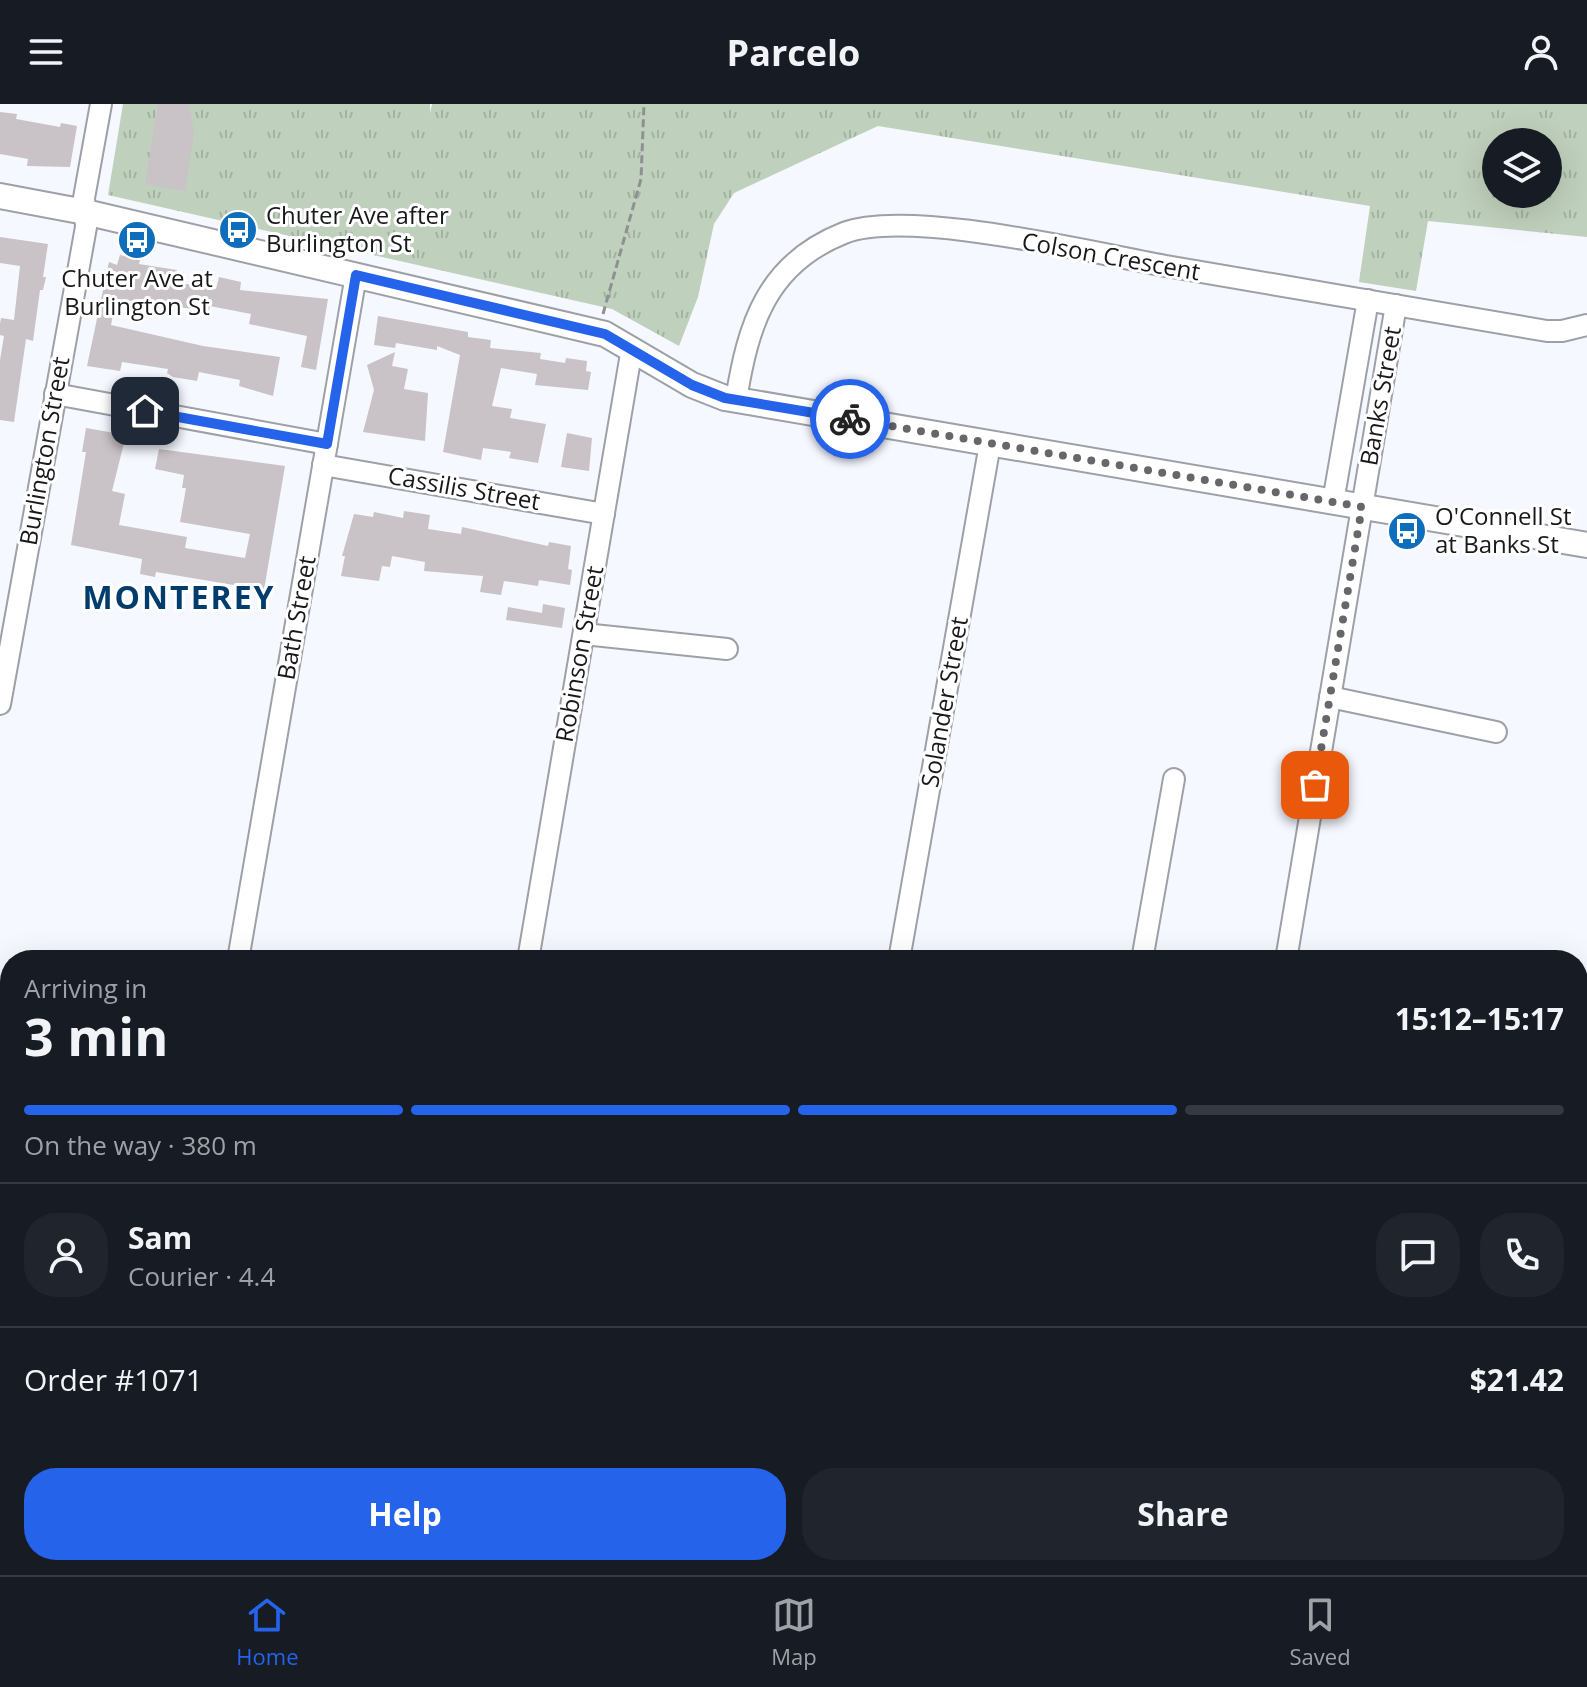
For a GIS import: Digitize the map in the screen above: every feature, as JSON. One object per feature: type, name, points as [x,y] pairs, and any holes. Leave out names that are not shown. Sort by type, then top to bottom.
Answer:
[{"type":"main road","points":[[0,196],[85,212],[605,334],[692,385],[736,400],[1587,545]]},
{"type":"street","name":"Burlington Street","points":[[0,704],[86,227],[84,198],[101,104]]},
{"type":"street","name":"Colson Crescent","points":[[736,400],[748,334],[772,285],[811,250],[845,232],[876,225],[982,234],[1547,331],[1587,325]]},
{"type":"street","name":"Bath Street","points":[[240,950],[356,275]]},
{"type":"street","name":"Banks Street","points":[[1333,502],[1368,300]]},
{"type":"street","name":"Banks Street","points":[[1288,950],[1396,305]]},
{"type":"street","name":"Robinson Street","points":[[530,950],[632,348]]},
{"type":"street","points":[[55,394],[327,444]]},
{"type":"street","name":"Solander Street","points":[[901,950],[990,444]]},
{"type":"street","name":"Cassilis Street","points":[[323,465],[604,514]]},
{"type":"street","points":[[584,634],[727,649]]},
{"type":"street","points":[[1330,697],[1496,732]]},
{"type":"street","points":[[1144,950],[1174,779]]},
{"type":"path","points":[[605,334],[603,317],[607,295],[643,162],[644,104]]},
{"type":"green space","points":[[123,104],[430,104],[430,113],[432,104],[1587,104],[1587,237],[1428,221],[1416,291],[1359,282],[1370,206],[878,126],[734,193],[714,224],[698,297],[679,346],[612,309],[108,195]]},
{"type":"building","points":[[158,104],[189,104],[194,133],[185,191],[145,184]]},
{"type":"building","points":[[0,112],[17,114],[16,119],[60,127],[61,123],[77,126],[70,167],[27,166],[28,159],[0,154]]},
{"type":"building","points":[[0,237],[48,244],[43,277],[46,277],[43,290],[40,290],[33,341],[26,339],[14,422],[0,420],[0,360],[4,336],[0,335],[0,324],[1,318],[14,320],[20,266],[0,263]]},
{"type":"building","points":[[120,255],[140,260],[139,264],[177,270],[175,282],[216,289],[219,277],[241,282],[240,290],[328,299],[316,370],[301,367],[307,336],[249,324],[251,314],[210,306],[209,311],[116,299],[111,325],[203,346],[280,357],[273,396],[239,386],[240,380],[199,372],[197,381],[173,377],[167,373],[168,369],[122,362],[120,371],[87,366],[109,262],[117,265]]},
{"type":"building","points":[[378,316],[468,332],[468,337],[491,340],[490,348],[541,353],[540,359],[565,363],[566,358],[587,361],[586,371],[591,372],[588,390],[535,385],[537,374],[501,368],[492,406],[512,409],[510,418],[546,424],[538,463],[509,458],[511,452],[483,448],[481,460],[443,452],[460,355],[437,346],[437,350],[396,343],[395,348],[374,345]]},
{"type":"building","points":[[395,352],[392,366],[408,369],[404,389],[428,393],[425,441],[363,432],[374,390],[367,365]]},
{"type":"building","points":[[86,428],[126,435],[112,491],[125,494],[119,525],[187,537],[185,548],[245,558],[250,534],[180,522],[186,488],[182,488],[184,475],[155,469],[159,449],[285,466],[264,590],[156,572],[155,577],[140,574],[142,559],[71,545],[86,452],[82,452]]},
{"type":"building","points":[[567,433],[592,438],[589,471],[561,467]]},
{"type":"building","points":[[404,511],[430,515],[428,529],[461,534],[462,527],[548,546],[549,542],[571,546],[568,569],[572,570],[570,585],[539,580],[538,586],[504,581],[501,595],[480,592],[483,576],[424,571],[425,562],[392,556],[390,567],[382,566],[379,581],[341,576],[345,556],[342,556],[354,514],[373,517],[374,512],[403,518]]},
{"type":"building","points":[[543,604],[565,608],[562,628],[506,620],[508,607],[542,613]]},
{"type":"way so far","points":[[850,419],[1362,507],[1315,785]]},
{"type":"place","name":"Chuter Ave after Burlington St","points":[[238,230]]},
{"type":"place","name":"Chuter Ave at Burlington St","points":[[137,240]]},
{"type":"place","name":"O'Connell St at Banks St","points":[[1407,531]]},
{"type":"district","name":"MONTEREY","points":[[179,598]]},
{"type":"route","points":[[145,411],[327,444],[356,275],[605,334],[692,385],[725,398],[850,419]]}]
